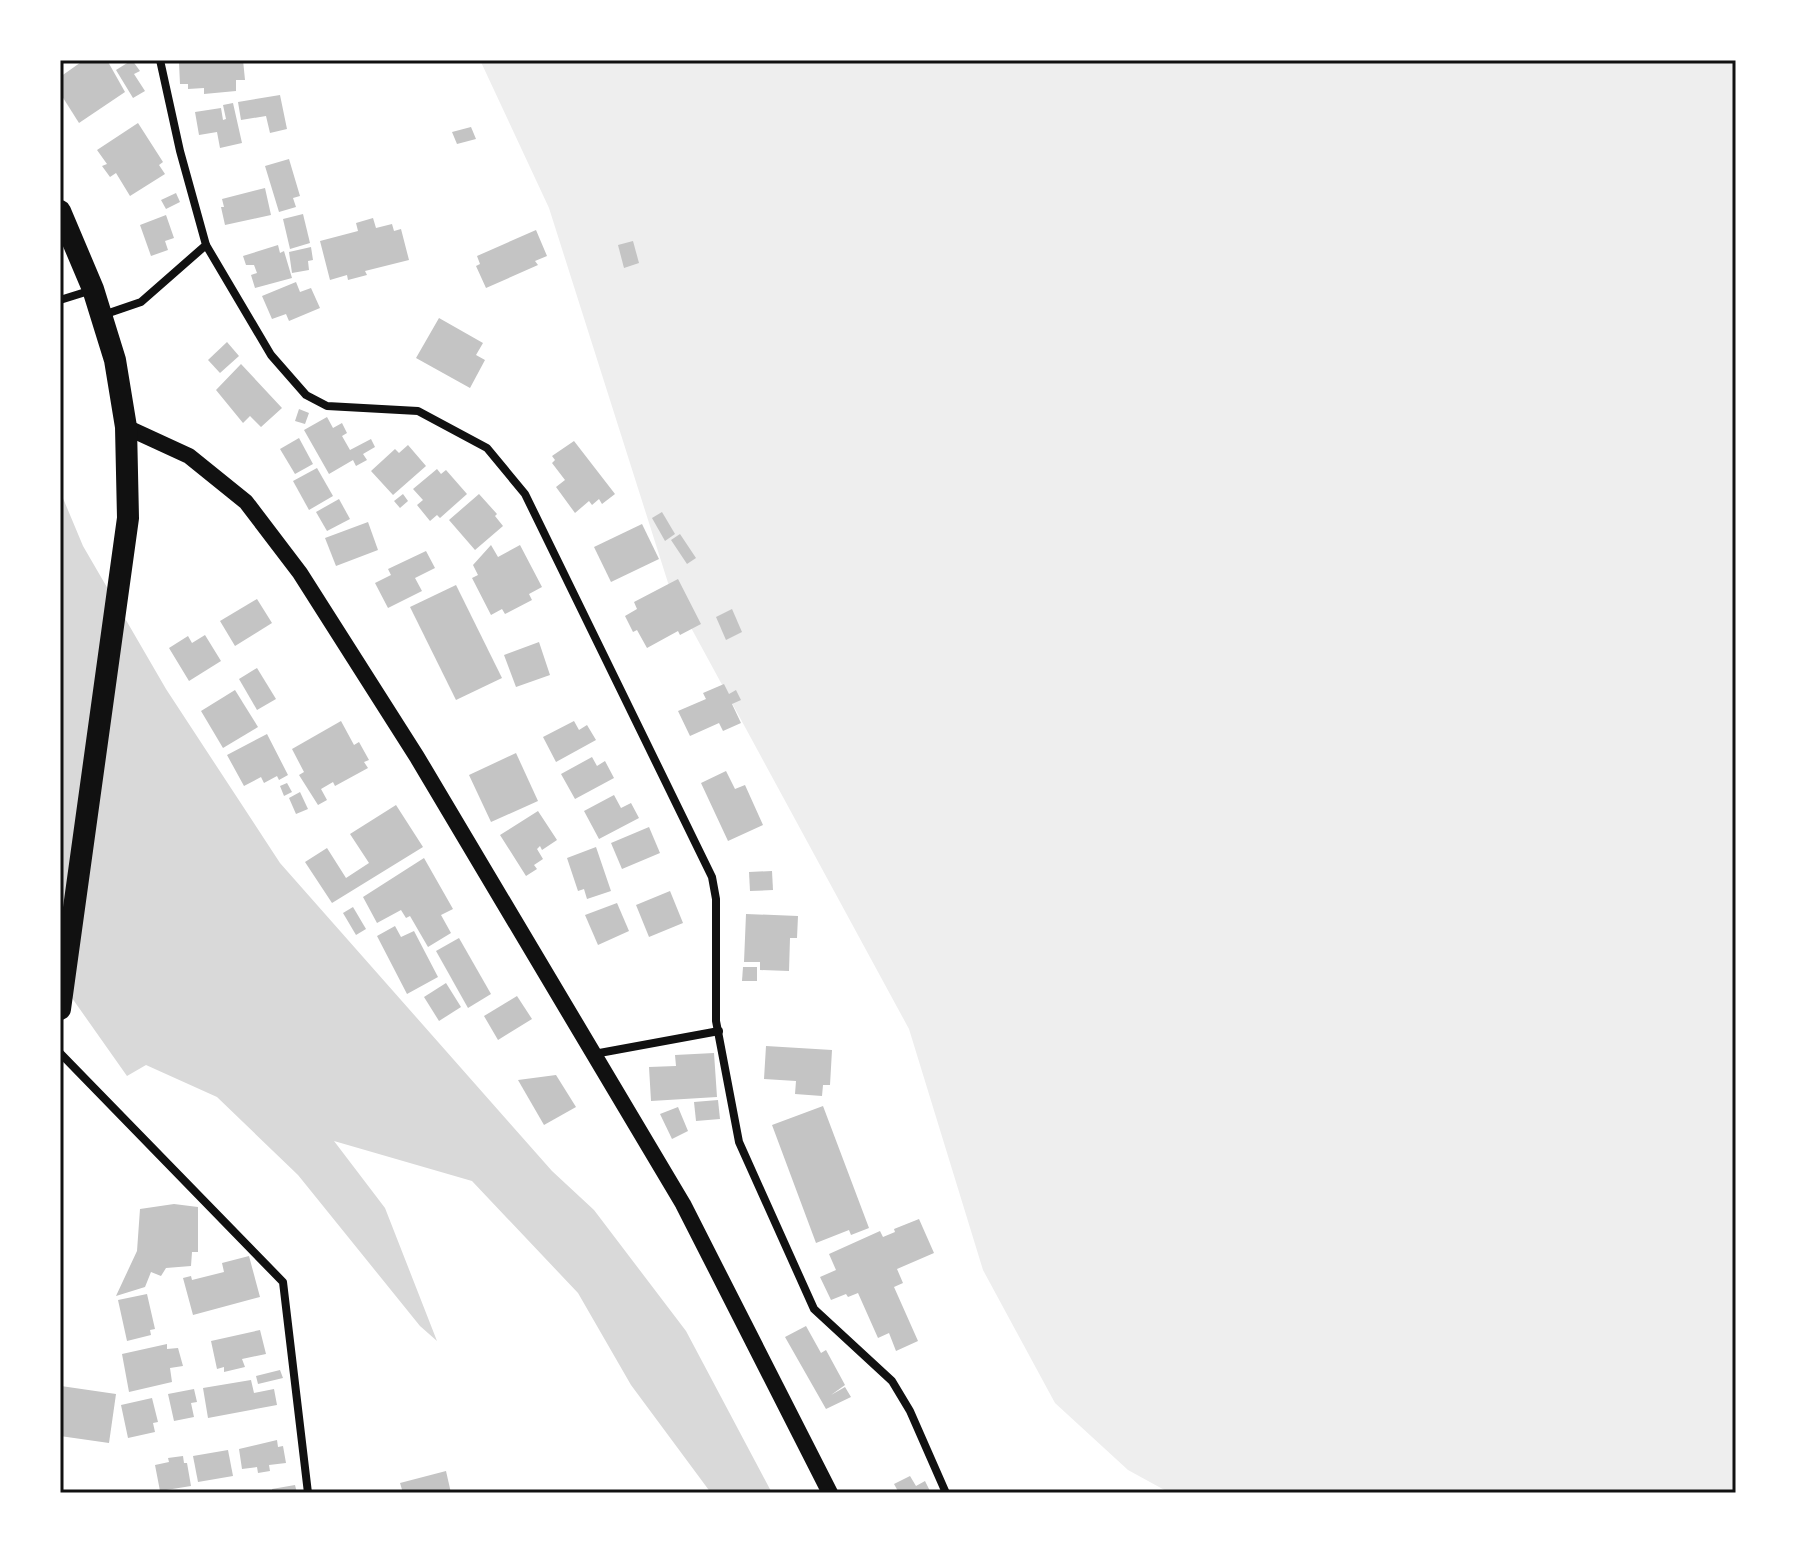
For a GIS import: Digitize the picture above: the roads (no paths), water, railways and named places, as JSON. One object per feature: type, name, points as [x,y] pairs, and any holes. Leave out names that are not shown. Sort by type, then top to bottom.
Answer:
[{"type":"highway","points":[[60,211],[93,289],[115,360],[126,427],[128,518],[60,1009]]},
{"type":"main road","points":[[126,427],[189,456],[246,502],[300,573],[417,757],[683,1204],[830,1493]]},
{"type":"street","points":[[160,60],[180,151],[206,245],[271,355],[306,395],[327,406],[418,411],[487,448],[525,494],[712,877],[716,899],[716,1021],[739,1142],[814,1309],[892,1381],[910,1411],[946,1493]]},
{"type":"street","points":[[102,315],[141,302],[206,245]]},
{"type":"street","points":[[60,300],[93,289]]},
{"type":"street","points":[[593,1054],[719,1031]]},
{"type":"street","points":[[60,1053],[283,1282],[308,1493]]}]
